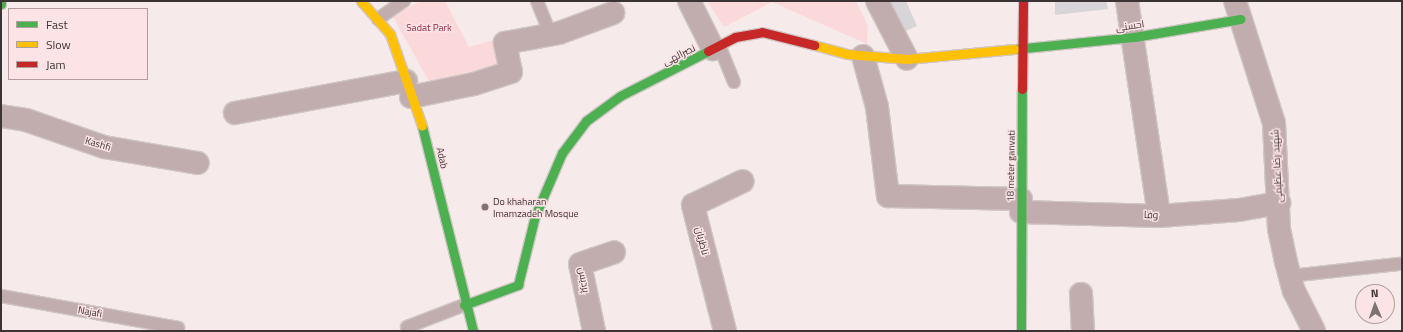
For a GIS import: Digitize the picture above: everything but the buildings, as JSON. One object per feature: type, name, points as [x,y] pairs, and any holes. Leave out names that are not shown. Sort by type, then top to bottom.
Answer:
[{"type":"street","name":"Adab","points":[[361,1],[390,34],[426,138],[464,305],[473,331]]},
{"type":"street","points":[[689,1],[716,47]]},
{"type":"street","points":[[877,1],[907,60]]},
{"type":"street","name":"18 meter ganvati","points":[[1021,331],[1023,1]]},
{"type":"street","points":[[1127,1],[1134,37],[1159,216]]},
{"type":"street","name":"احسنی","points":[[1023,50],[1134,37],[1237,10]]},
{"type":"street","name":"شهید رضا عظیمی","points":[[1237,10],[1274,123],[1279,203],[1279,229],[1290,276],[1314,331]]},
{"type":"street","points":[[235,113],[409,89],[474,84],[512,72],[505,43],[551,35],[613,13]]},
{"type":"street","name":"نصرالهی","points":[[464,305],[518,285],[535,216],[562,153],[586,121],[620,96],[735,37],[762,32],[863,56],[907,60],[1023,50]]},
{"type":"street","name":"وفا","points":[[863,56],[878,106],[888,196],[1159,216],[1239,210],[1279,203]]},
{"type":"street","name":"Kashfi","points":[[1,116],[26,120],[104,148],[198,163]]},
{"type":"street","name":"ناظریان","points":[[725,331],[693,205],[743,181]]},
{"type":"street","name":"پردیس","points":[[594,331],[580,264],[614,252]]},
{"type":"street","points":[[1080,294],[1083,331]]},
{"type":"lane","points":[[378,19],[404,1]]},
{"type":"lane","points":[[537,1],[551,35]]},
{"type":"lane","points":[[716,47],[734,82]]},
{"type":"lane","points":[[1290,276],[1399,264]]},
{"type":"lane","name":"Najafi","points":[[1,296],[178,328]]},
{"type":"lane","points":[[407,327],[464,305]]},
{"type":"green space","name":"Sadat Park","points":[[421,1],[445,1],[469,47],[500,38],[502,67],[432,87],[392,15]]},
{"type":"green space","points":[[707,1],[856,1],[868,26],[867,44],[772,2],[724,27]]},
{"type":"traffic: fast","points":[[1015,49],[1134,37],[1240,19]]},
{"type":"traffic: fast","points":[[464,305],[518,285],[535,216],[562,153],[586,121],[620,96],[708,51]]},
{"type":"traffic: fast","points":[[1021,331],[1022,89]]},
{"type":"traffic: fast","points":[[422,126],[473,331]]},
{"type":"traffic: slow","points":[[361,1],[390,34],[422,126]]},
{"type":"traffic: slow","points":[[814,45],[847,54],[907,59],[1015,49]]},
{"type":"traffic: jam","points":[[1022,89],[1023,1]]},
{"type":"traffic: jam","points":[[708,51],[735,37],[762,32],[814,45]]},
{"type":"place","name":"Do khaharan Imamzadeh Mosque","points":[[485,207]]}]
